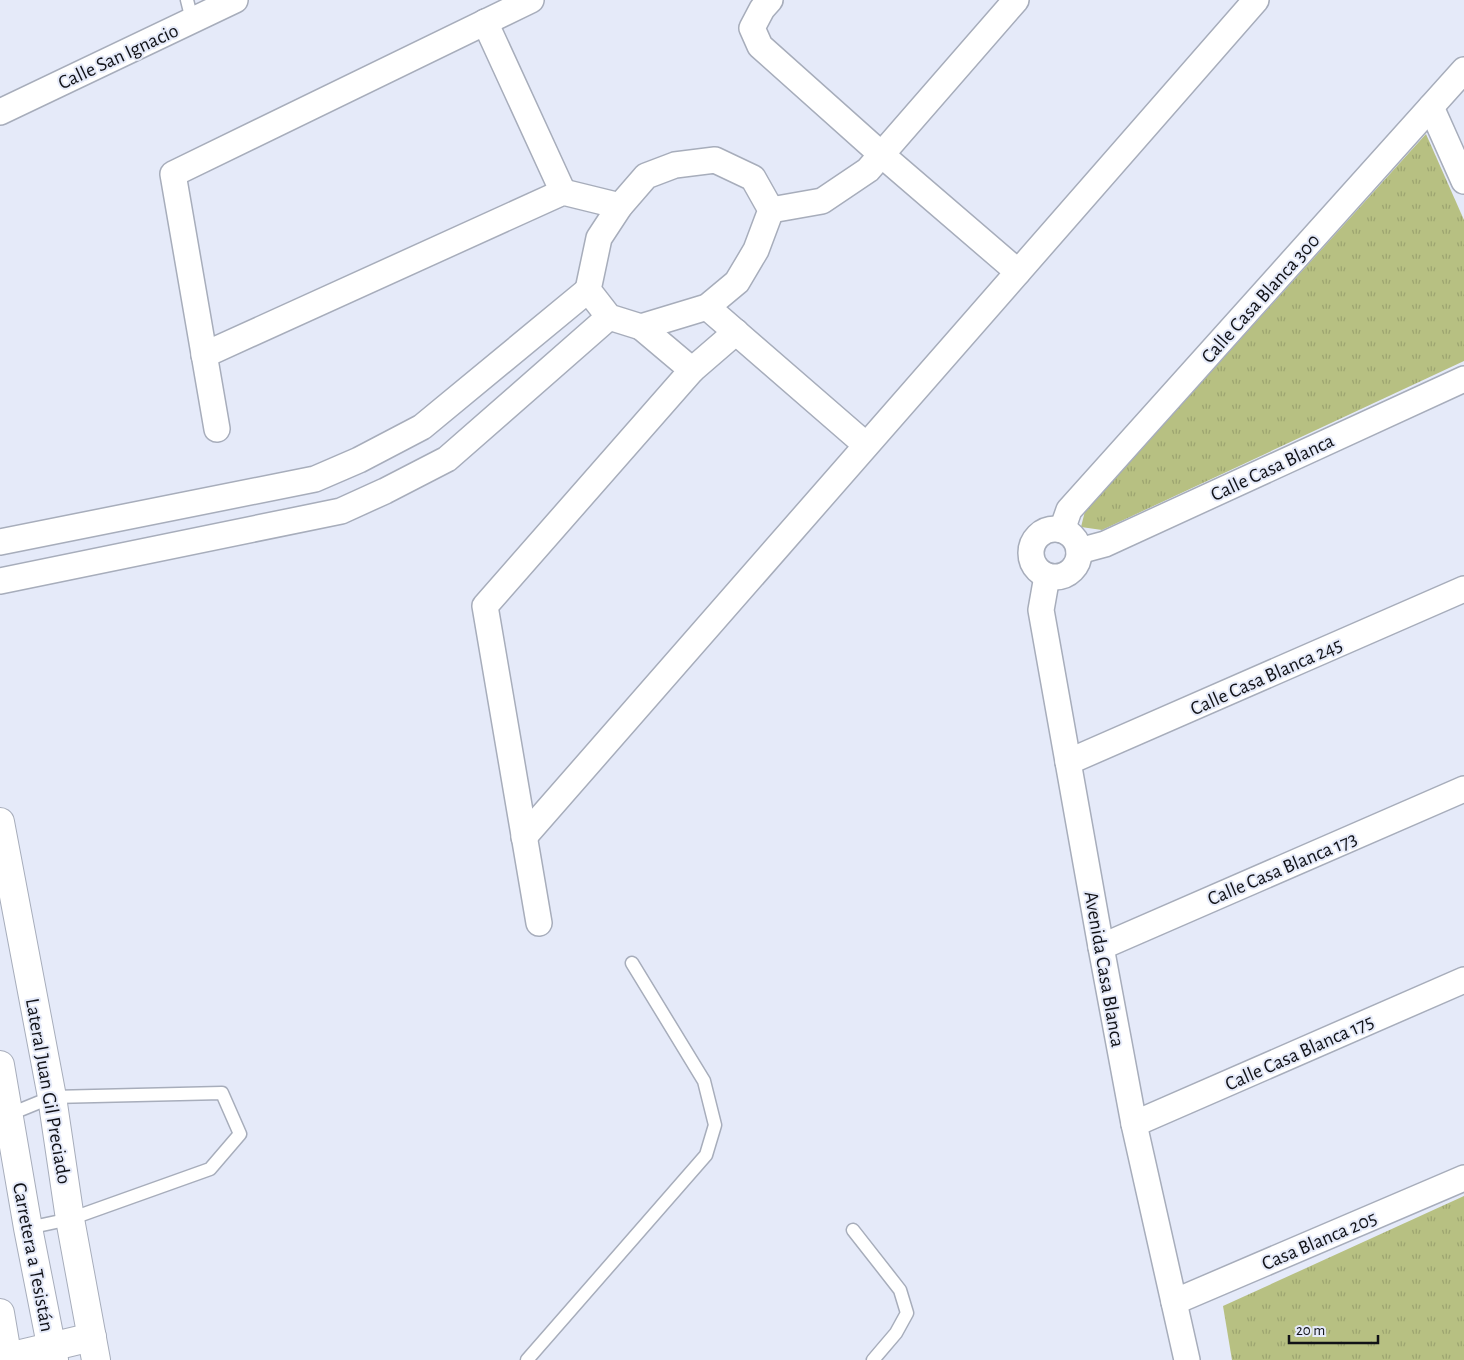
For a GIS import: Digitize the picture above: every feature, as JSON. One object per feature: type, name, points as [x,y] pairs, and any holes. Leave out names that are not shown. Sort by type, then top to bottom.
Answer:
[{"type":"main road","name":"Lateral Juan Gil Preciado","points":[[0,822],[52,1097],[70,1219],[94,1348]]},
{"type":"main road","name":"Carretera a Tesistán","points":[[0,1065],[28,1228],[53,1353]]},
{"type":"main road","points":[[0,1313],[5,1359],[94,1348]]},
{"type":"street","name":"Calle San Ignacio","points":[[0,112],[190,10],[235,0]]},
{"type":"street","points":[[217,429],[173,174],[531,0]]},
{"type":"street","points":[[770,0],[762,9],[752,28],[760,46],[882,155],[1018,272]]},
{"type":"street","points":[[771,210],[822,202],[868,170],[1016,0]]},
{"type":"street","points":[[524,837],[1256,0]]},
{"type":"street","points":[[485,22],[563,192]]},
{"type":"street","name":"Calle Casa Blanca 300","points":[[1062,530],[1069,510],[1464,70]]},
{"type":"street","points":[[1431,107],[1464,181]]},
{"type":"street","points":[[0,542],[316,479],[359,460],[422,427],[588,290],[599,238],[620,206],[646,176],[675,165],[715,160],[753,178],[771,210],[756,250],[737,282],[707,307],[641,327]]},
{"type":"street","points":[[204,355],[563,192],[620,206]]},
{"type":"street","points":[[588,290],[609,318],[641,327],[692,370]]},
{"type":"street","points":[[707,307],[866,445]]},
{"type":"street","points":[[0,581],[341,511],[447,459],[609,318]]},
{"type":"street","points":[[539,923],[485,606],[692,370],[736,332]]},
{"type":"street","name":"Calle Casa Blanca","points":[[1079,551],[1105,544],[1464,379]]},
{"type":"street","points":[[1052,529],[1062,530],[1070,535],[1076,542],[1079,551],[1078,561],[1073,569],[1066,575],[1057,578],[1039,572],[1033,564],[1030,555],[1036,538],[1043,532],[1052,529]]},
{"type":"street","name":"Avenida Casa Blanca","points":[[1047,576],[1041,610],[1100,947],[1134,1124],[1187,1360]]},
{"type":"street","name":"Calle Casa Blanca 245","points":[[1068,762],[1464,590]]},
{"type":"street","name":"Calle Casa Blanca 173","points":[[1100,947],[1464,789]]},
{"type":"street","name":"Calle Casa Blanca 175","points":[[1134,1124],[1464,980]]},
{"type":"street","name":"Casa Blanca 205","points":[[1174,1302],[1464,1178]]},
{"type":"lane","points":[[527,1360],[706,1155],[715,1125],[704,1081],[632,962]]},
{"type":"lane","points":[[8,1115],[52,1097],[222,1093],[240,1134],[210,1169],[70,1219],[28,1228]]},
{"type":"lane","points":[[853,1230],[900,1290],[907,1313],[896,1333],[873,1360]]},
{"type":"green space","points":[[1426,134],[1464,220],[1464,361],[1102,530],[1081,527],[1085,511]]},
{"type":"green space","points":[[1464,1196],[1464,1360],[1232,1360],[1223,1306]]}]
